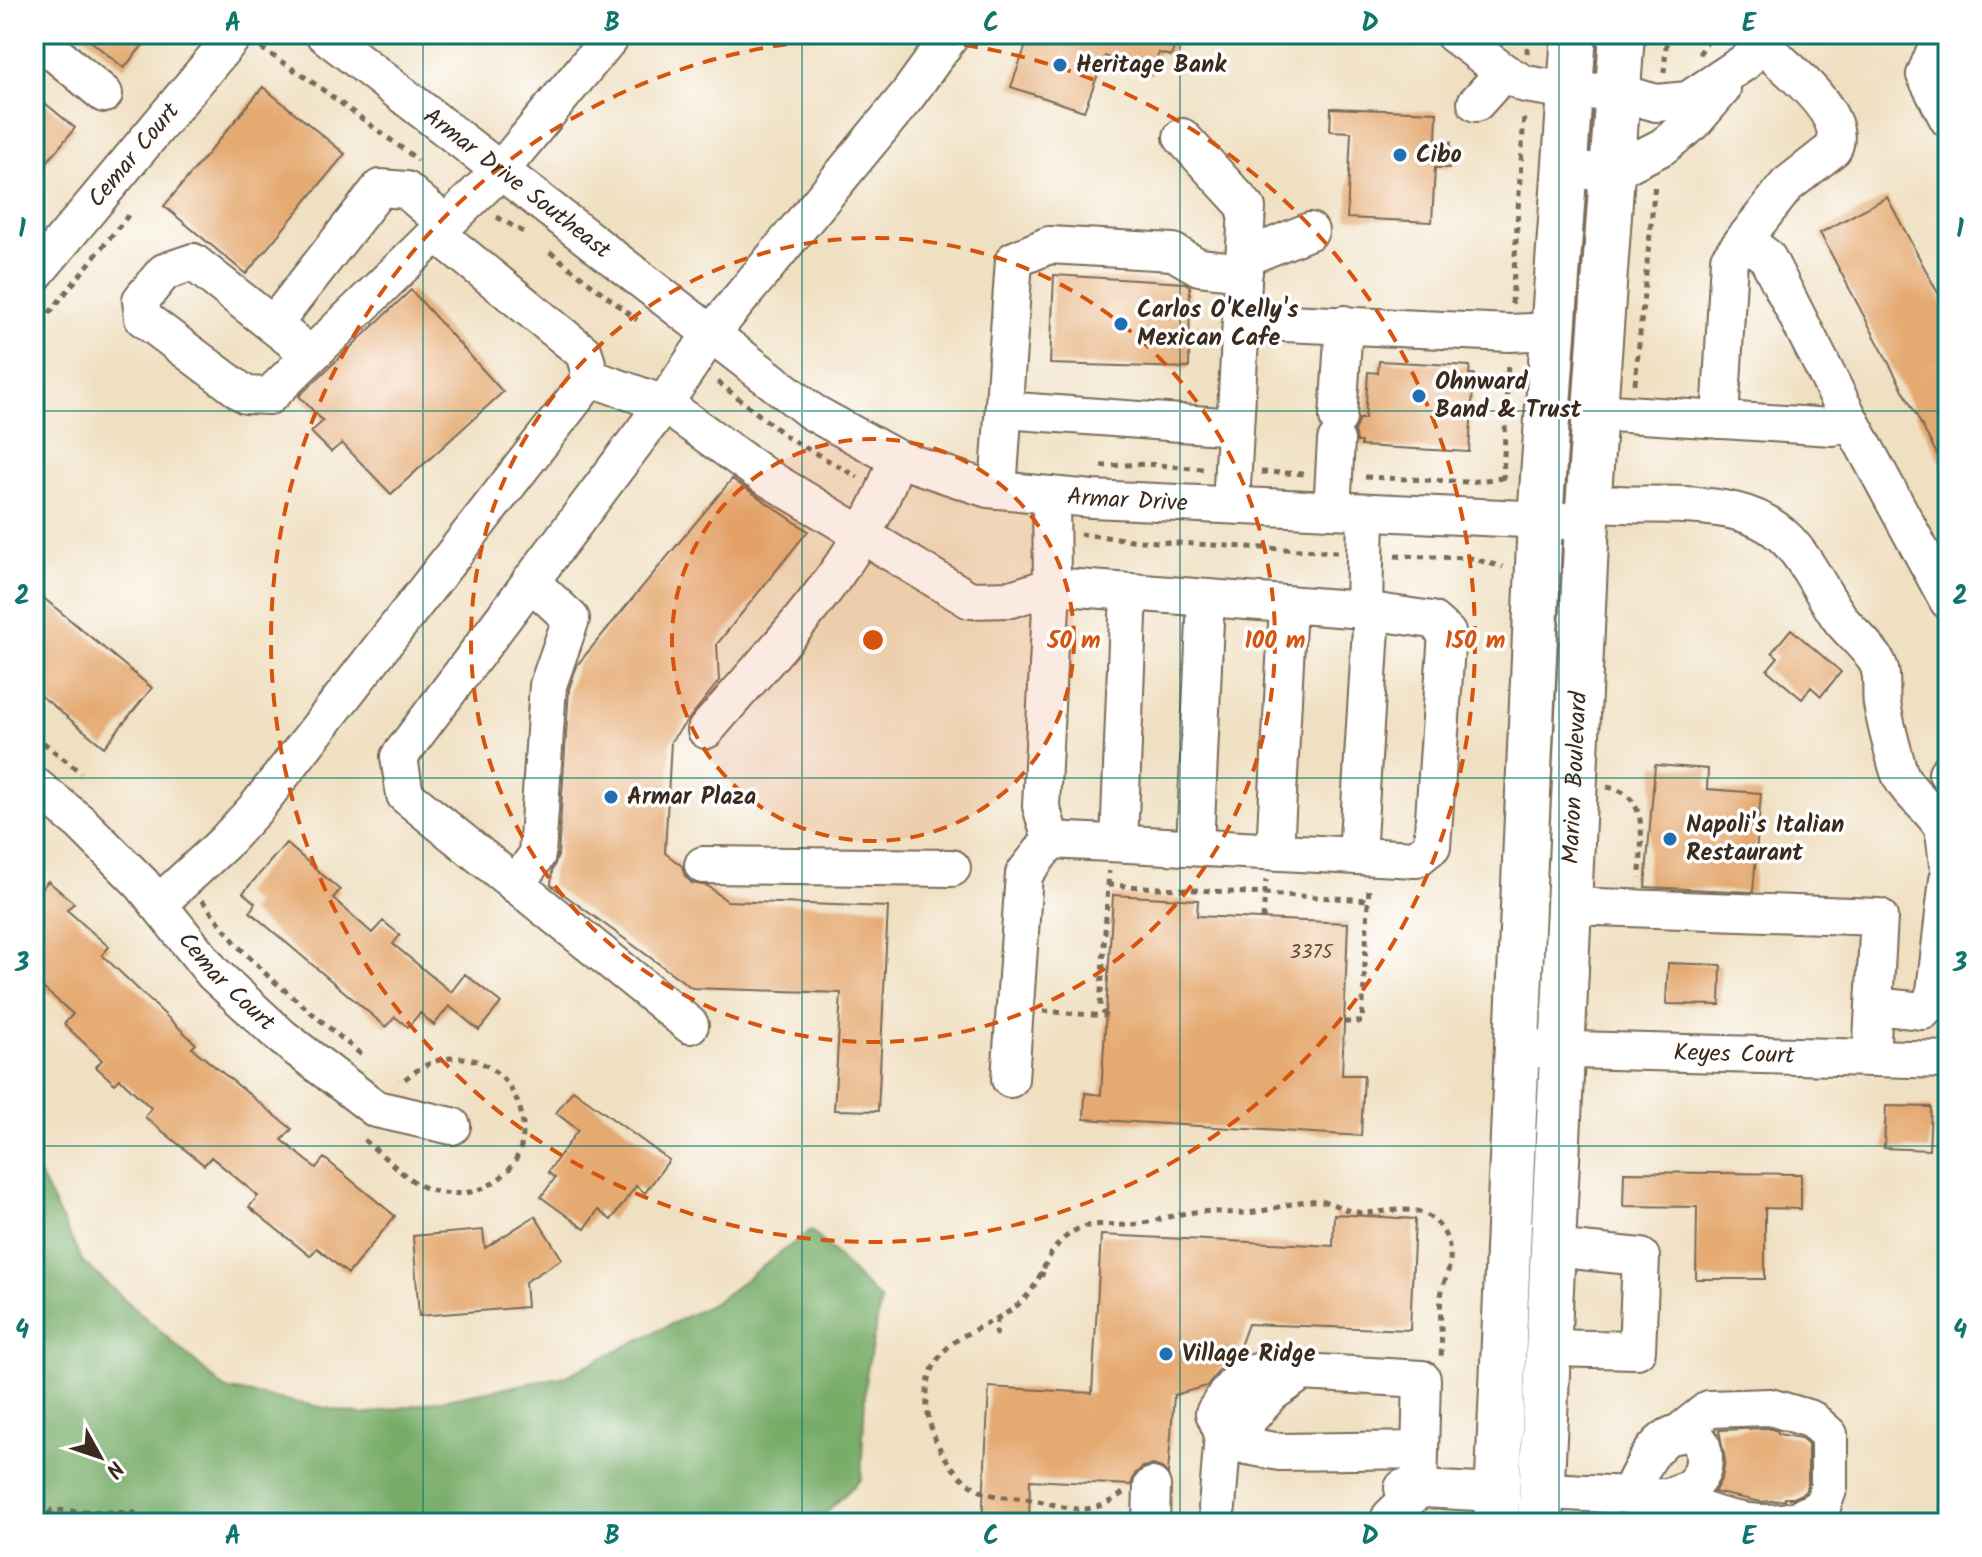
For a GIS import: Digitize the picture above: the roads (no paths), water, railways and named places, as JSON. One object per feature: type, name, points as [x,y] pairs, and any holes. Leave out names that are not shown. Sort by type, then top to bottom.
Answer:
[{"type":"main road","name":"Marion Boulevard","points":[[1496,1508],[1540,520],[1574,34]]},
{"type":"main road","name":"Marion Boulevard","points":[[1541,1507],[1587,512],[1614,414],[1612,172],[1622,34]]},
{"type":"street","name":"Cemar Court","points":[[34,275],[235,34]]},
{"type":"street","name":"Armar Drive Southeast","points":[[324,34],[710,335]]},
{"type":"street","points":[[311,355],[193,262],[164,272],[141,300],[143,318],[246,395],[269,396],[499,172],[613,34]]},
{"type":"street","points":[[690,1025],[405,795],[399,757],[664,404],[710,335],[907,96],[952,34]]},
{"type":"street","points":[[1453,34],[1515,78],[1570,91],[1618,92],[1656,103],[1688,100],[1752,45]]},
{"type":"street","points":[[1942,34],[1925,75],[1948,119]]},
{"type":"street","points":[[34,36],[104,94]]},
{"type":"street","points":[[1566,170],[1612,172],[1658,149],[1693,123],[1752,45]]},
{"type":"street","points":[[1720,420],[1729,259],[1787,185],[1833,149],[1837,132],[1811,88],[1752,45]]},
{"type":"street","points":[[1476,103],[1515,78]]},
{"type":"street","points":[[1182,137],[1247,208],[1232,488]]},
{"type":"street","points":[[273,325],[380,188],[406,190],[441,229],[584,353],[591,378]]},
{"type":"street","points":[[998,490],[1014,260],[1049,245],[1173,252],[1199,267],[1244,265],[1310,231]]},
{"type":"street","points":[[1744,240],[1767,257],[1850,420],[1948,601]]},
{"type":"street","points":[[1241,321],[1510,333],[1553,331]]},
{"type":"street","points":[[1344,324],[1341,471],[1368,611],[1364,856]]},
{"type":"street","name":"Armar Drive","points":[[710,335],[812,412],[896,458],[988,489],[1051,495],[1232,488],[1341,471],[1540,520],[1623,506],[1711,508],[1736,511],[1764,522],[1785,536],[1811,569],[1840,618],[1876,660],[1881,675],[1889,740],[1901,779],[1942,828],[1948,864]]},
{"type":"street","points":[[591,378],[664,404],[763,475],[970,600],[1011,599],[1052,586],[1368,611],[1432,620],[1447,633],[1432,846],[1416,859],[1051,840]]},
{"type":"street","points":[[158,904],[223,844],[256,808],[591,378]]},
{"type":"street","points":[[1004,410],[1235,427]]},
{"type":"street","points":[[1614,414],[1833,427],[1850,420]]},
{"type":"street","points":[[706,730],[833,579],[888,490],[896,458]]},
{"type":"street","points":[[1051,495],[1052,586],[1041,806],[1051,840]]},
{"type":"street","points":[[516,885],[537,855],[548,685],[571,619],[530,581]]},
{"type":"street","points":[[1114,843],[1129,592]]},
{"type":"street","points":[[1195,847],[1206,598]]},
{"type":"street","points":[[1275,851],[1288,605]]},
{"type":"street","name":"Cemar Court","points":[[34,785],[81,823],[142,884],[213,973],[282,1037],[376,1109],[452,1126]]},
{"type":"street","points":[[1010,1079],[1024,874],[1051,840]]},
{"type":"street","points":[[703,865],[952,868]]},
{"type":"street","points":[[1874,1006],[1923,1011],[1931,1002],[1935,991],[1948,879]]},
{"type":"street","points":[[1569,906],[1879,917],[1871,1058]]},
{"type":"street","name":"Keyes Court","points":[[1518,1048],[1948,1060]]},
{"type":"street","points":[[1548,1348],[1637,1350],[1641,1257],[1552,1248]]},
{"type":"street","points":[[1217,1507],[1235,1440],[1245,1423],[1272,1393],[1302,1372],[1422,1379],[1420,1450],[1411,1489],[1388,1523]]},
{"type":"street","points":[[1541,1507],[1629,1495],[1669,1497],[1710,1515],[1758,1522],[1793,1520],[1822,1507],[1829,1487],[1829,1435],[1811,1419],[1770,1407],[1709,1409],[1676,1435],[1658,1444],[1629,1495]]},
{"type":"street","points":[[1669,1497],[1696,1484],[1703,1473],[1705,1455],[1701,1443],[1693,1436],[1676,1435]]},
{"type":"street","points":[[1235,1440],[1280,1452],[1420,1450]]},
{"type":"street","points":[[1411,1489],[1496,1508]]},
{"type":"place","name":"Heritage Bank","points":[[1060,65]]},
{"type":"place","name":"Cibo","points":[[1400,155]]},
{"type":"place","name":"Carlos O'Kelly's Mexican Cafe","points":[[1121,324]]},
{"type":"place","name":"Ohnward Band & Trust","points":[[1419,396]]},
{"type":"place","name":"Armar Plaza","points":[[611,797]]},
{"type":"place","name":"Napoli's Italian Restaurant","points":[[1670,839]]},
{"type":"place","name":"Village Ridge","points":[[1166,1354]]}]
